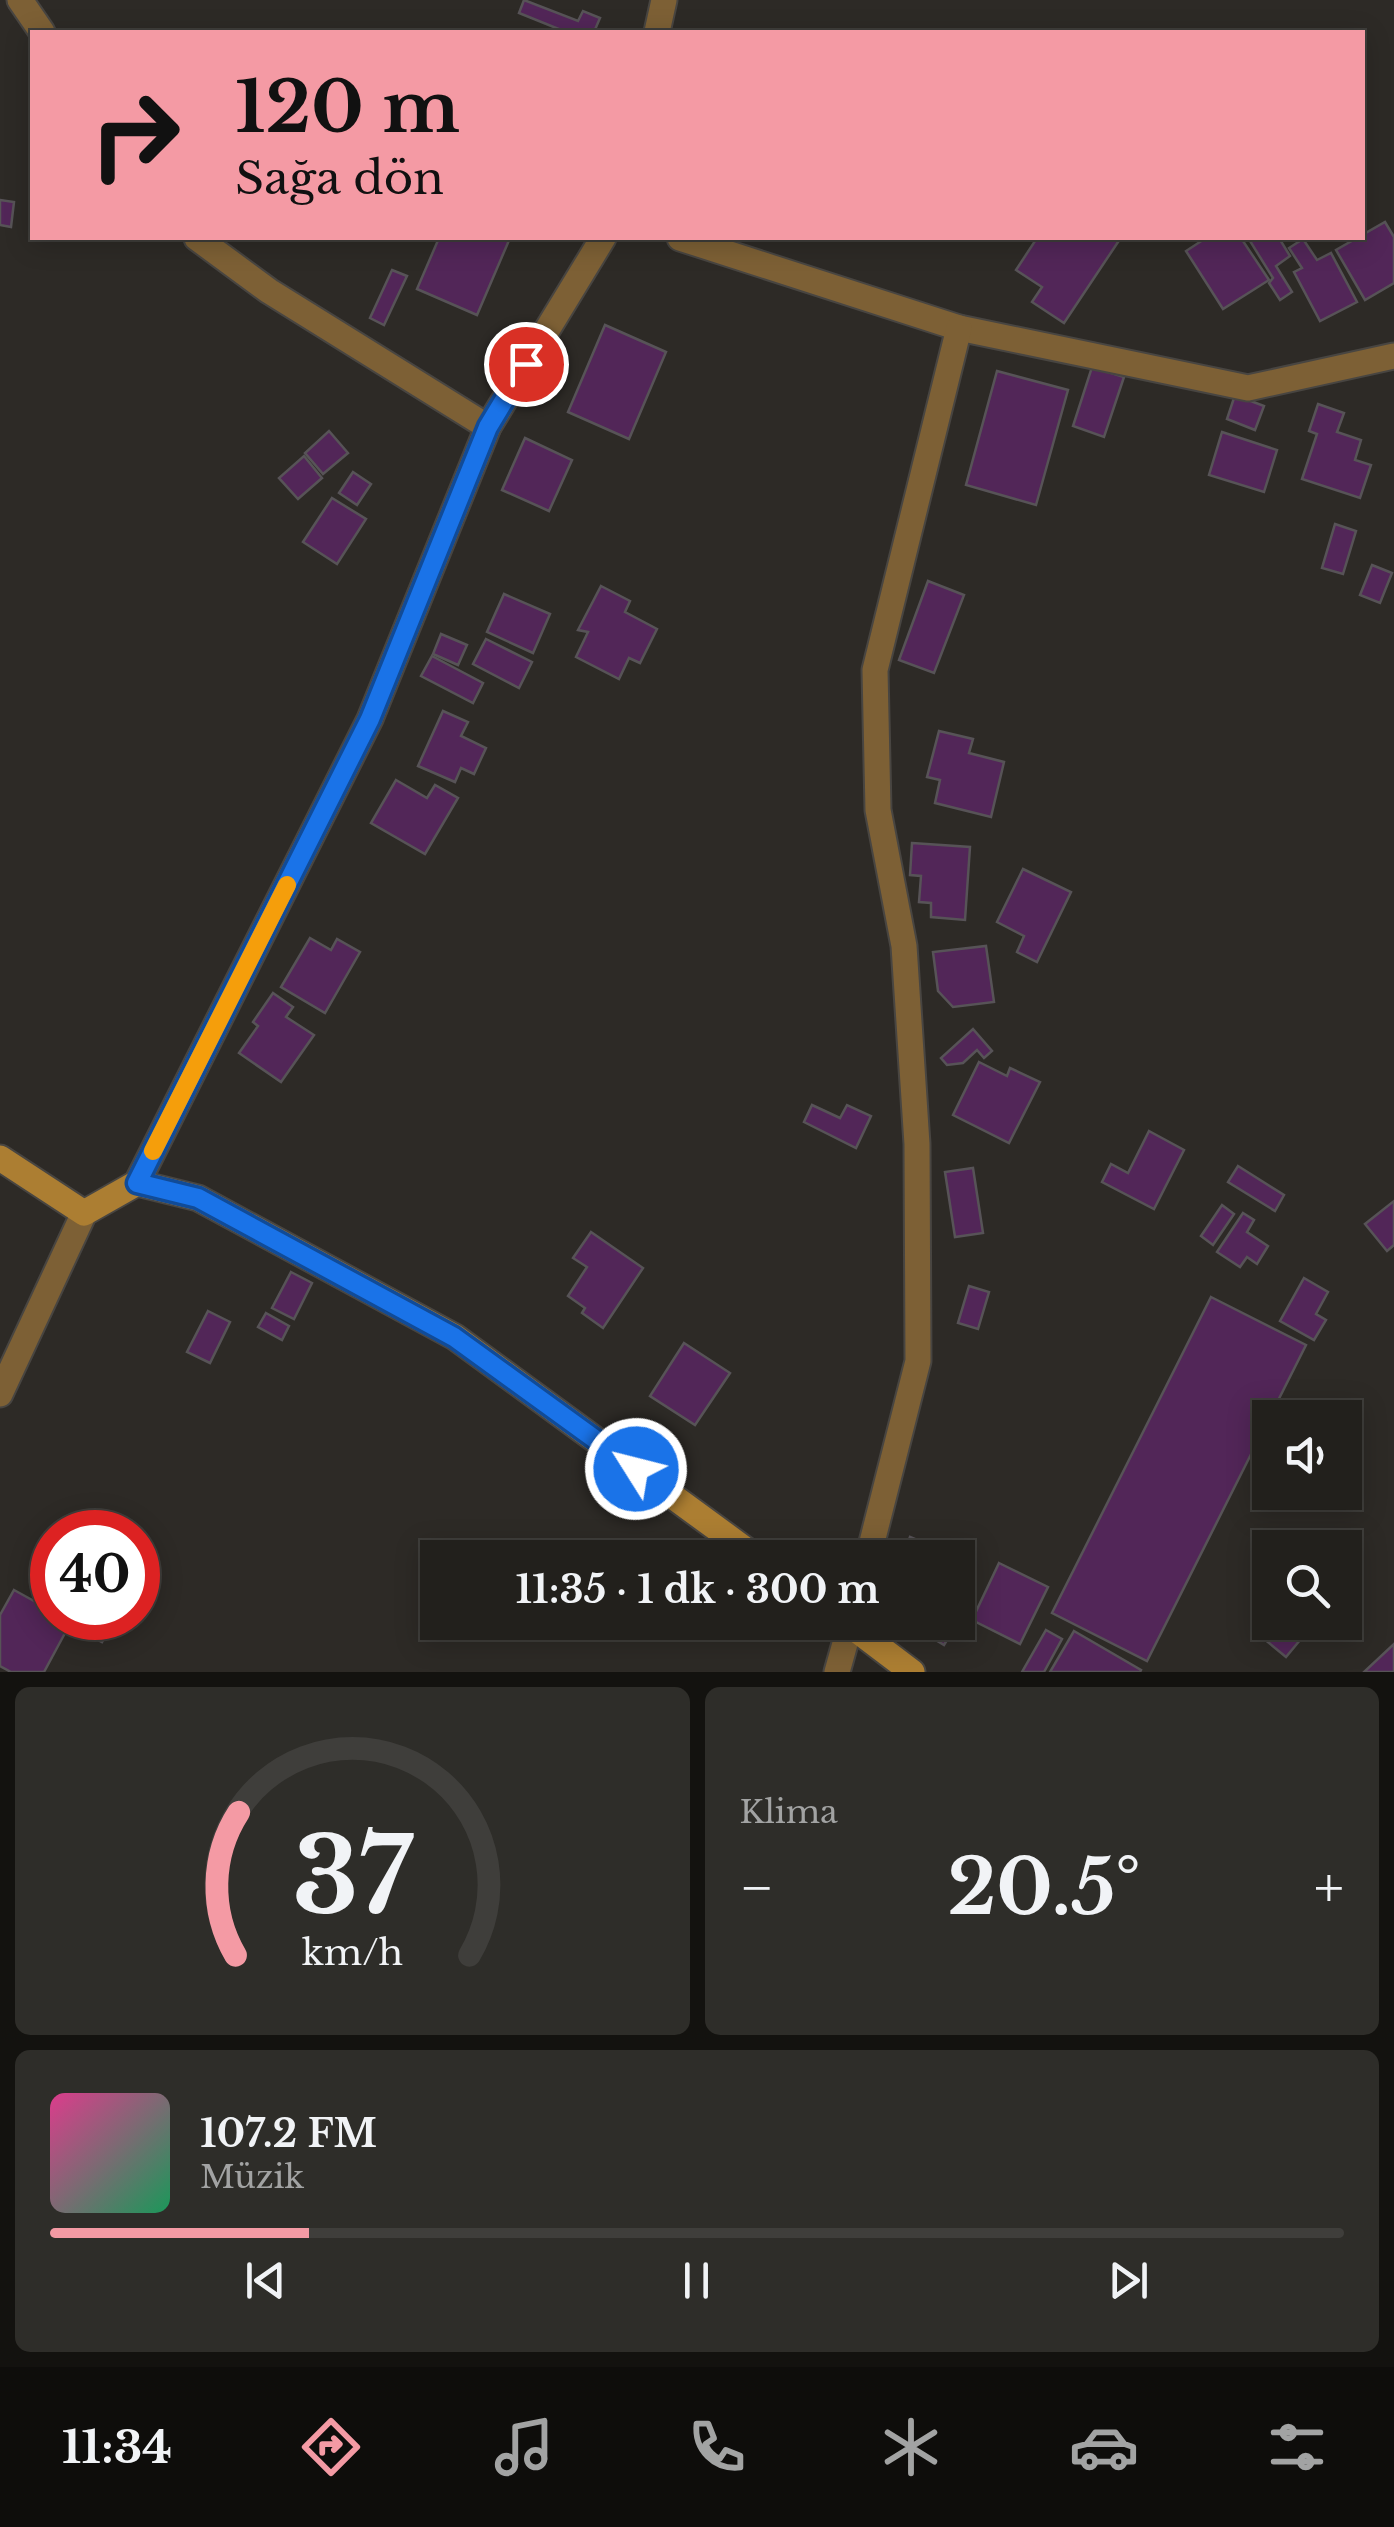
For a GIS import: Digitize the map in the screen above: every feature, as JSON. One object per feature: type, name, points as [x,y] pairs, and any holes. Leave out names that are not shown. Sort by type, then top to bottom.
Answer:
[{"type":"street","points":[[20,0],[41,30]]},
{"type":"street","points":[[657,30],[664,0]]},
{"type":"street","points":[[200,240],[270,290],[488,427]]},
{"type":"street","points":[[0,1394],[84,1213],[137,1183],[370,719],[488,427],[602,240]]},
{"type":"street","points":[[686,240],[959,328],[1248,388],[1394,356]]},
{"type":"street","points":[[873,1540],[918,1362],[917,1144],[904,946],[878,810],[875,670],[959,328]]},
{"type":"street","points":[[0,1158],[84,1213]]},
{"type":"street","points":[[137,1183],[198,1198],[454,1337],[732,1540]]},
{"type":"street","points":[[837,1672],[845,1640]]},
{"type":"street","points":[[870,1640],[912,1672]]},
{"type":"building","points":[[524,0],[578,21],[583,11],[600,18],[595,30],[561,30],[519,13]]},
{"type":"building","points":[[0,200],[14,202],[11,227],[0,225]]},
{"type":"building","points":[[1385,222],[1394,237],[1394,283],[1365,300],[1336,250],[1354,240],[1365,240],[1365,233]]},
{"type":"building","points":[[438,240],[509,240],[477,315],[417,289]]},
{"type":"building","points":[[1036,240],[1118,242],[1064,323],[1032,302],[1042,287],[1016,270]]},
{"type":"building","points":[[1203,240],[1242,240],[1269,280],[1223,309],[1186,251]]},
{"type":"building","points":[[1280,240],[1290,256],[1276,266],[1292,292],[1280,300],[1269,283],[1273,278],[1250,241]]},
{"type":"building","points":[[1304,240],[1317,260],[1331,253],[1357,302],[1320,321],[1294,272],[1302,268],[1289,248]]},
{"type":"building","points":[[392,270],[407,276],[384,325],[370,318]]},
{"type":"building","points":[[605,325],[666,352],[629,439],[568,412]]},
{"type":"building","points":[[1092,367],[1124,377],[1104,437],[1073,426]]},
{"type":"building","points":[[997,371],[1068,390],[1036,505],[966,485]]},
{"type":"building","points":[[1235,395],[1264,406],[1255,430],[1227,419]]},
{"type":"building","points":[[1318,404],[1344,413],[1337,432],[1361,440],[1355,460],[1371,465],[1360,498],[1302,479],[1317,434],[1309,431]]},
{"type":"building","points":[[329,431],[348,453],[323,474],[305,453]]},
{"type":"building","points":[[1222,432],[1277,450],[1264,492],[1209,475]]},
{"type":"building","points":[[525,438],[572,460],[549,511],[502,490]]},
{"type":"building","points":[[304,456],[322,478],[298,499],[279,478]]},
{"type":"building","points":[[353,472],[371,484],[357,505],[339,493]]},
{"type":"building","points":[[332,498],[366,519],[337,564],[303,542]]},
{"type":"building","points":[[1335,524],[1356,531],[1343,574],[1322,568]]},
{"type":"building","points":[[1372,565],[1392,573],[1380,603],[1360,595]]},
{"type":"building","points":[[928,581],[964,595],[934,673],[899,660]]},
{"type":"building","points":[[601,586],[630,601],[625,612],[657,629],[640,663],[629,658],[619,679],[576,657],[588,632],[578,630]]},
{"type":"building","points":[[504,594],[550,614],[533,653],[487,632]]},
{"type":"building","points":[[441,634],[467,645],[458,665],[433,654]]},
{"type":"building","points":[[486,639],[532,662],[519,688],[473,664]]},
{"type":"building","points":[[432,656],[483,683],[473,703],[421,676]]},
{"type":"building","points":[[443,711],[468,722],[461,736],[486,748],[474,774],[461,768],[455,782],[418,766]]},
{"type":"building","points":[[939,731],[973,739],[969,753],[1004,762],[991,817],[935,803],[940,780],[927,777]]},
{"type":"building","points":[[396,780],[427,798],[435,785],[458,798],[425,854],[371,823]]},
{"type":"building","points":[[912,843],[970,847],[965,920],[931,917],[931,903],[919,902],[921,876],[910,875]]},
{"type":"building","points":[[1023,869],[1071,892],[1037,962],[1017,952],[1024,936],[997,922]]},
{"type":"building","points":[[310,938],[331,950],[337,939],[360,952],[325,1013],[281,987]]},
{"type":"building","points":[[986,946],[994,1002],[953,1007],[938,991],[933,952]]},
{"type":"building","points":[[273,993],[293,1007],[286,1017],[314,1035],[281,1082],[239,1053],[258,1026],[253,1022]]},
{"type":"building","points":[[973,1029],[992,1051],[984,1058],[977,1050],[963,1063],[947,1065],[941,1058]]},
{"type":"building","points":[[979,1062],[1007,1076],[1010,1068],[1040,1082],[1009,1143],[953,1115]]},
{"type":"building","points":[[812,1105],[840,1118],[847,1105],[871,1116],[856,1148],[804,1122]]},
{"type":"building","points":[[1149,1131],[1184,1150],[1154,1209],[1102,1182],[1111,1164],[1128,1173]]},
{"type":"building","points":[[1238,1166],[1284,1195],[1275,1211],[1228,1182]]},
{"type":"building","points":[[973,1168],[983,1233],[955,1237],[945,1172]]},
{"type":"building","points":[[1394,1201],[1394,1245],[1387,1251],[1365,1224]]},
{"type":"building","points":[[1222,1205],[1234,1214],[1213,1245],[1201,1236]]},
{"type":"building","points":[[1243,1213],[1254,1220],[1247,1232],[1268,1246],[1257,1264],[1247,1257],[1240,1267],[1217,1252]]},
{"type":"building","points":[[591,1232],[643,1268],[603,1328],[582,1313],[585,1308],[568,1296],[587,1267],[573,1258]]},
{"type":"building","points":[[291,1272],[312,1283],[294,1319],[272,1308]]},
{"type":"building","points":[[1304,1278],[1328,1292],[1316,1314],[1326,1320],[1314,1340],[1280,1321]]},
{"type":"building","points":[[969,1286],[989,1292],[978,1329],[958,1323]]},
{"type":"building","points":[[1211,1297],[1306,1345],[1278,1400],[1252,1400],[1252,1452],[1147,1661],[1052,1613]]},
{"type":"building","points":[[208,1311],[230,1322],[210,1363],[187,1352]]},
{"type":"building","points":[[266,1313],[289,1326],[282,1340],[258,1327]]},
{"type":"building","points":[[684,1343],[730,1373],[695,1425],[650,1396]]},
{"type":"building","points":[[999,1563],[1048,1587],[1020,1644],[975,1622]]},
{"type":"building","points":[[14,1590],[30,1599],[30,1640],[61,1640],[44,1672],[11,1672],[0,1666],[0,1615]]},
{"type":"building","points":[[1046,1630],[1062,1639],[1044,1672],[1022,1672]]},
{"type":"building","points":[[1074,1631],[1141,1670],[1140,1672],[1050,1672]]},
{"type":"building","points":[[1265,1640],[1300,1640],[1286,1657]]},
{"type":"building","points":[[1394,1644],[1394,1672],[1364,1672]]},
{"type":"slow traffic","points":[[153,1151],[287,885]]},
{"type":"route","points":[[526,364],[488,427],[370,719],[137,1183],[198,1198],[454,1337],[636,1469]]}]
